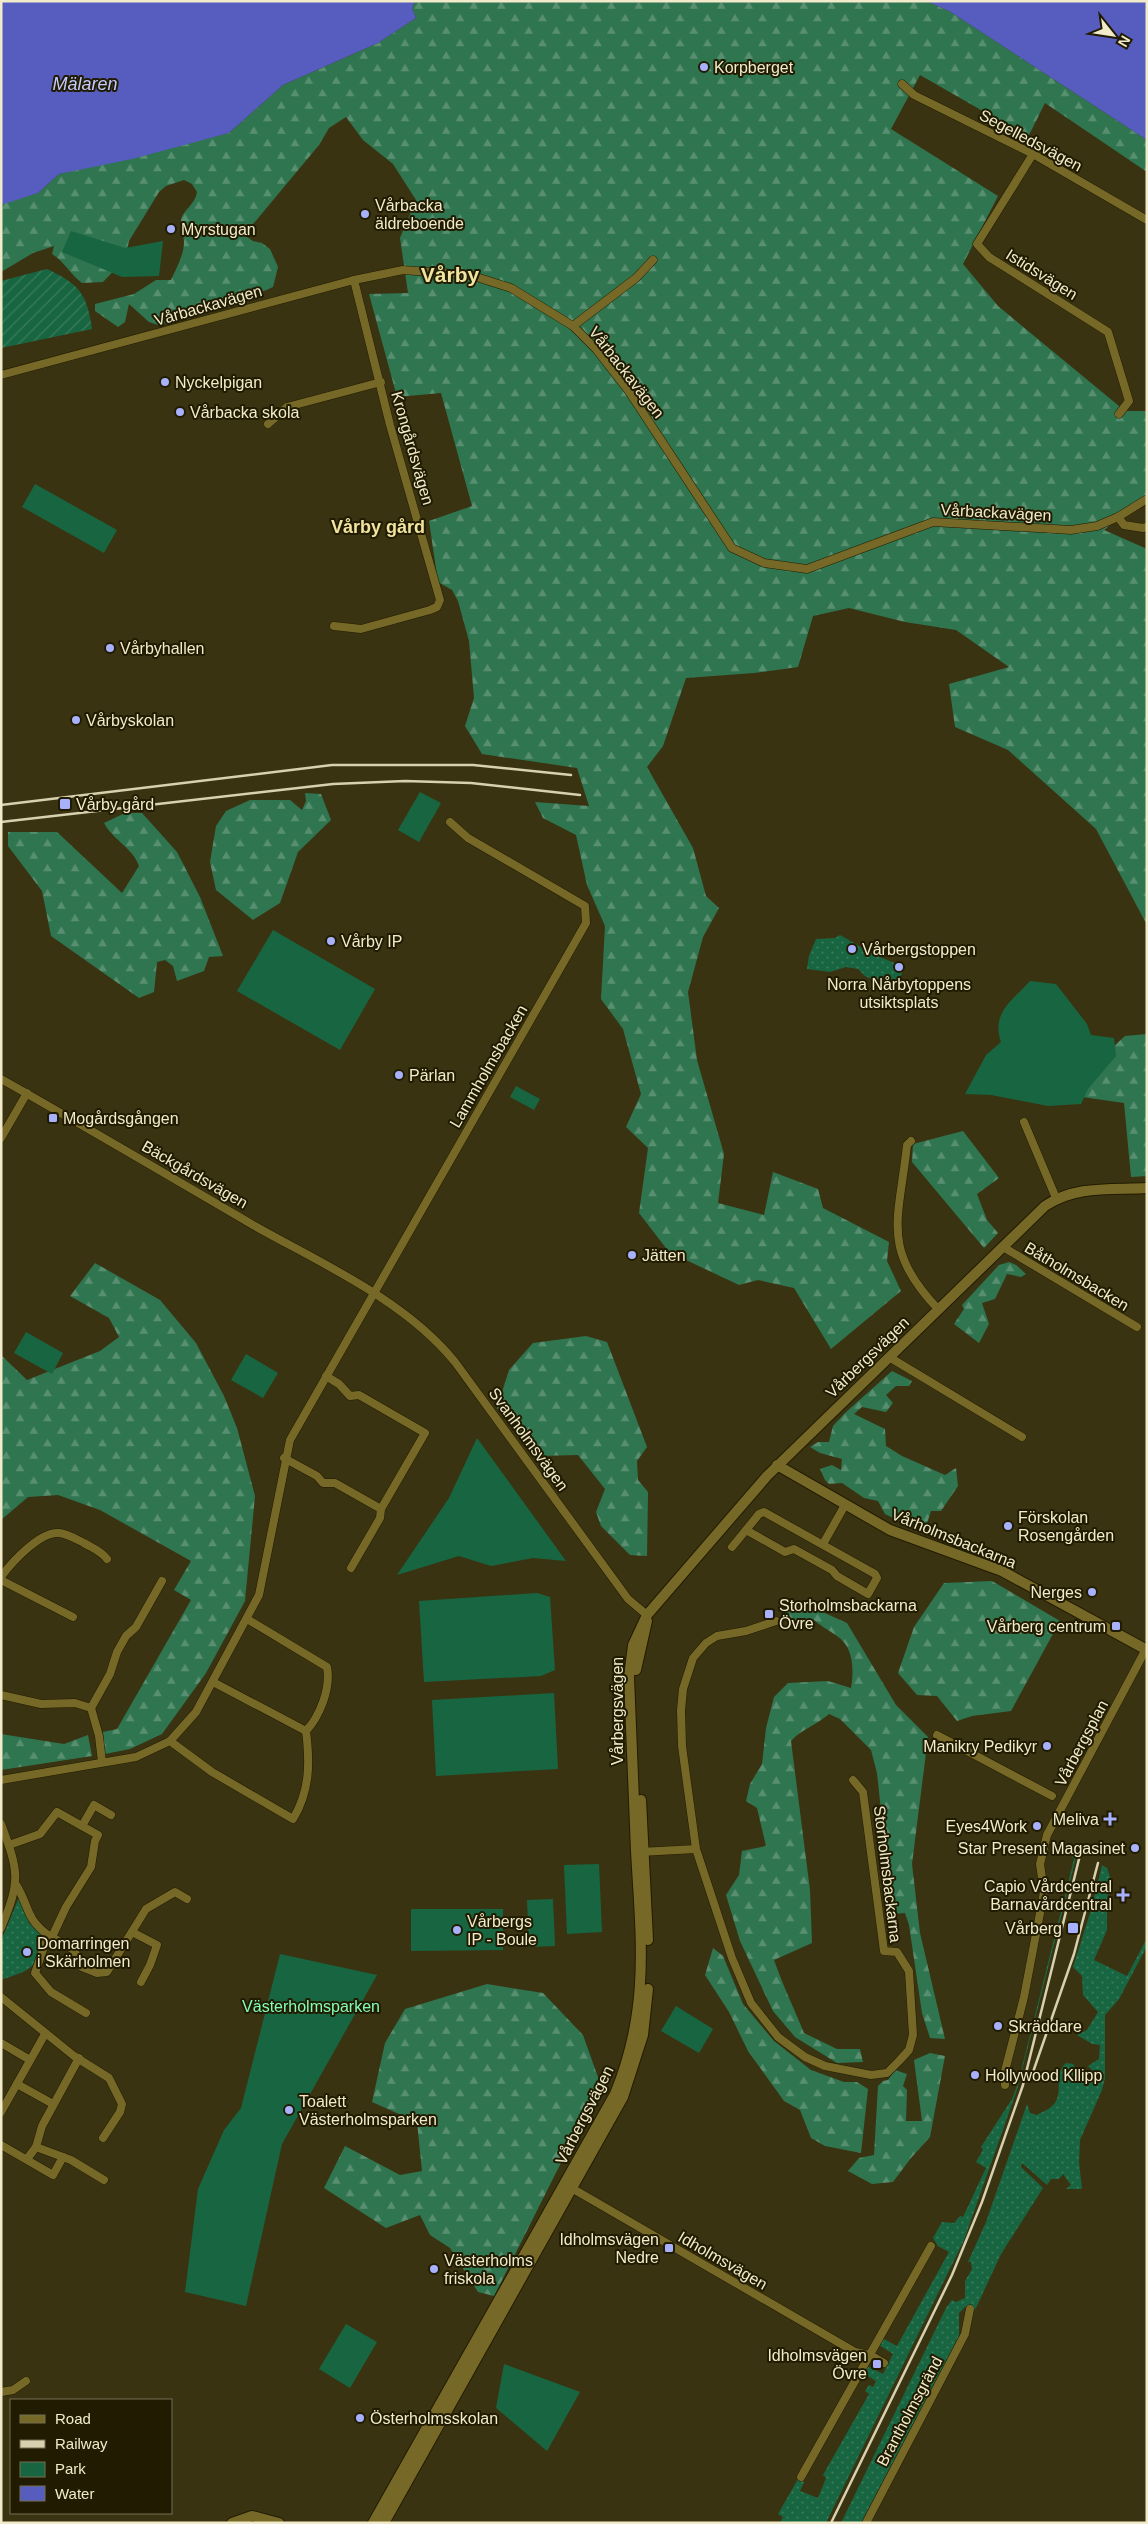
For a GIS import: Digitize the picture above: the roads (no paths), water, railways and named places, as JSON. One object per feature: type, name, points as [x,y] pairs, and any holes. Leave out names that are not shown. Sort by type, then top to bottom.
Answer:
[{"type":"street","name":"Segelledsvägen","points":[[902,84],[914,95],[1033,154],[1147,220]]},
{"type":"street","name":"Istidsvägen","points":[[1033,154],[977,244],[989,257],[1108,332],[1130,401],[1119,414]]},
{"type":"street","points":[[573,326],[636,278],[653,260]]},
{"type":"street","name":"Vårbackavägen","points":[[1,375],[354,280],[403,270],[470,275],[511,288],[573,326],[596,348],[628,390],[732,548],[764,564],[807,569],[933,522],[1070,530],[1097,526],[1147,499]]},
{"type":"street","name":"Krongårdsvägen","points":[[334,626],[360,629],[430,610],[437,607],[440,600],[411,493],[390,425],[381,382],[354,280]]},
{"type":"street","points":[[268,424],[287,407],[381,382]]},
{"type":"street","points":[[1118,516],[1124,525],[1143,528],[1147,526]]},
{"type":"street","name":"Lammholmsbacken","points":[[1,1780],[136,1757],[170,1741],[196,1712],[247,1619],[258,1595],[284,1458],[290,1440],[586,923],[584,906],[468,838],[450,822]]},
{"type":"street","name":"Bäckgårdsvägen","points":[[1,1079],[374,1294]]},
{"type":"street","points":[[1,1138],[27,1093]]},
{"type":"street","points":[[1024,1122],[1056,1198]]},
{"type":"street","points":[[911,1141],[907,1145],[897,1226],[900,1251],[904,1264],[919,1290],[938,1310]]},
{"type":"street","name":"Vårbergsvägen","points":[[373,2523],[569,2186],[623,2097],[643,2035],[649,1958],[629,1676],[633,1645],[647,1615],[777,1465],[1056,1198],[1077,1192],[1147,1188]]},
{"type":"street","name":"Båtholmsbacken","points":[[1003,1247],[1137,1327]]},
{"type":"street","name":"Svanholmsvägen","points":[[374,1294],[402,1312],[442,1345],[628,1599],[647,1615]]},
{"type":"street","points":[[889,1358],[1022,1437]]},
{"type":"street","points":[[326,1376],[339,1384],[350,1396],[359,1396],[425,1433],[381,1509],[380,1518],[352,1568]]},
{"type":"street","points":[[284,1458],[317,1476],[323,1483],[335,1483],[381,1509]]},
{"type":"street","name":"Vårholmsbackarna","points":[[777,1465],[845,1505],[905,1536],[1002,1571],[1146,1650]]},
{"type":"street","points":[[823,1544],[845,1505]]},
{"type":"street","points":[[732,1547],[759,1514],[764,1512],[875,1574],[877,1578],[868,1594],[836,1576],[832,1570],[794,1549],[785,1552],[746,1530]]},
{"type":"street","points":[[73,1617],[1,1579],[11,1563],[26,1550],[52,1534],[58,1533],[72,1537],[107,1558]]},
{"type":"street","points":[[102,1762],[99,1736],[91,1708],[110,1674],[117,1652],[126,1636],[136,1627],[162,1581]]},
{"type":"street","points":[[170,1741],[212,1772],[293,1819],[301,1807],[308,1780],[310,1759],[306,1732],[320,1710],[328,1673],[327,1666],[247,1619]]},
{"type":"street","name":"Storholmsbackarna","points":[[776,1621],[746,1631],[718,1636],[706,1643],[694,1658],[683,1689],[680,1728],[696,1849],[740,1980],[751,2003],[778,2037],[805,2057],[825,2066],[871,2075],[887,2072],[909,2050],[913,2035],[909,1971],[897,1952],[884,1952],[863,1792],[853,1780]]},
{"type":"street","name":"Vårbergsplan","points":[[1005,2085],[1005,2071],[1024,1996],[1044,1892],[1040,1864],[1047,1835],[1146,1650]]},
{"type":"street","points":[[213,1682],[306,1732]]},
{"type":"street","points":[[1,1695],[41,1704],[75,1703],[91,1708]]},
{"type":"street","points":[[937,1735],[1052,1796]]},
{"type":"street","points":[[82,1826],[94,1805],[110,1815]]},
{"type":"street","points":[[9,1845],[40,1834],[56,1812],[98,1835],[95,1841],[91,1867],[50,1936],[34,1973],[50,1992],[86,2013]]},
{"type":"street","points":[[1,1824],[17,1872],[14,1895],[1,1928]]},
{"type":"street","points":[[640,1852],[696,1849]]},
{"type":"street","points":[[15,1883],[22,1895],[30,1920],[50,1936],[74,1950],[82,1967],[97,1973],[107,1972],[146,1909],[175,1892],[187,1899]]},
{"type":"street","points":[[1,1902],[10,1905]]},
{"type":"street","points":[[132,1932],[157,1945],[150,1965],[141,1982]]},
{"type":"street","points":[[1,1997],[45,2034],[109,2078],[122,2104],[120,2112],[103,2138]]},
{"type":"street","points":[[1,2112],[45,2034]]},
{"type":"street","points":[[1,2043],[30,2060]]},
{"type":"street","points":[[27,2160],[36,2147],[42,2126],[53,2104],[79,2058]]},
{"type":"street","points":[[17,2084],[53,2104]]},
{"type":"street","points":[[1,2145],[53,2175],[63,2157]]},
{"type":"street","points":[[36,2147],[63,2157],[104,2180]]},
{"type":"street","name":"Vårbergsvägen","points":[[384,2523],[569,2186]]},
{"type":"street","name":"Idholmsvägen","points":[[569,2186],[855,2352],[870,2355],[884,2362]]},
{"type":"street","points":[[801,2477],[931,2246]]},
{"type":"street","name":"Brantholmsgränd","points":[[866,2523],[965,2334],[970,2309]]},
{"type":"street","points":[[1,2392],[12,2390],[26,2381]]},
{"type":"street","points":[[232,2523],[252,2516],[279,2523]]},
{"type":"water","name":"Mälaren","points":[[1,1],[415,1],[412,8],[416,18],[378,43],[283,85],[229,133],[132,159],[59,174],[38,193],[4,204],[1,203]]},
{"type":"water","points":[[926,1],[1147,1],[1147,140],[949,11]]},
{"type":"railway","points":[[1,805],[332,765],[473,765],[571,775]]},
{"type":"railway","points":[[1,822],[333,784],[405,781],[471,783],[580,795]]},
{"type":"railway","points":[[831,2523],[952,2275],[982,2202],[1023,2085],[1081,1851]]},
{"type":"railway","points":[[1032,2075],[1074,1954],[1098,1863]]},
{"type":"place","name":"Korpberget","points":[[704,67]]},
{"type":"place","name":"Vårbacka äldreboende","points":[[365,214]]},
{"type":"place","name":"Myrstugan","points":[[171,229]]},
{"type":"place","name":"Nyckelpigan","points":[[165,382]]},
{"type":"place","name":"Vårbacka skola","points":[[180,412]]},
{"type":"place","name":"Vårbyhallen","points":[[110,648]]},
{"type":"place","name":"Vårbyskolan","points":[[76,720]]},
{"type":"place","name":"Vårby gård","points":[[65,804]]},
{"type":"place","name":"Vårby IP","points":[[331,941]]},
{"type":"place","name":"Vårbergstoppen","points":[[852,949]]},
{"type":"place","name":"Norra Nårbytoppens utsiktsplats","points":[[899,967]]},
{"type":"place","name":"Pärlan","points":[[399,1075]]},
{"type":"place","name":"Mogårdsgången","points":[[53,1118]]},
{"type":"place","name":"Jätten","points":[[632,1255]]},
{"type":"place","name":"Förskolan Rosengården","points":[[1008,1526]]},
{"type":"place","name":"Nerges","points":[[1092,1592]]},
{"type":"place","name":"Storholmsbackarna Övre","points":[[769,1614]]},
{"type":"place","name":"Vårberg centrum","points":[[1116,1626]]},
{"type":"place","name":"Manikry Pedikyr","points":[[1047,1746]]},
{"type":"place","name":"Meliva","points":[[1110,1819]]},
{"type":"place","name":"Eyes4Work","points":[[1037,1826]]},
{"type":"place","name":"Star Present Magasinet","points":[[1135,1848]]},
{"type":"place","name":"Capio Vårdcentral Barnavårdcentral","points":[[1123,1895]]},
{"type":"place","name":"Vårberg","points":[[1073,1928]]},
{"type":"place","name":"Vårbergs IP - Boule","points":[[457,1930]]},
{"type":"place","name":"Domarringen i Skärholmen","points":[[27,1952]]},
{"type":"place","name":"Skräddare","points":[[998,2026]]},
{"type":"place","name":"Hollywood Kllipp","points":[[975,2075]]},
{"type":"place","name":"Toalett Västerholmsparken","points":[[289,2110]]},
{"type":"place","name":"Idholmsvägen Nedre","points":[[669,2248]]},
{"type":"place","name":"Västerholms friskola","points":[[434,2269]]},
{"type":"place","name":"Idholmsvägen Övre","points":[[877,2364]]},
{"type":"place","name":"Österholmsskolan","points":[[360,2418]]},
{"type":"district","name":"Vårby","points":[[450,275]]},
{"type":"district","name":"Vårby gård","points":[[378,527]]},
{"type":"park label","name":"Västerholmsparken","points":[[311,2006]]}]
